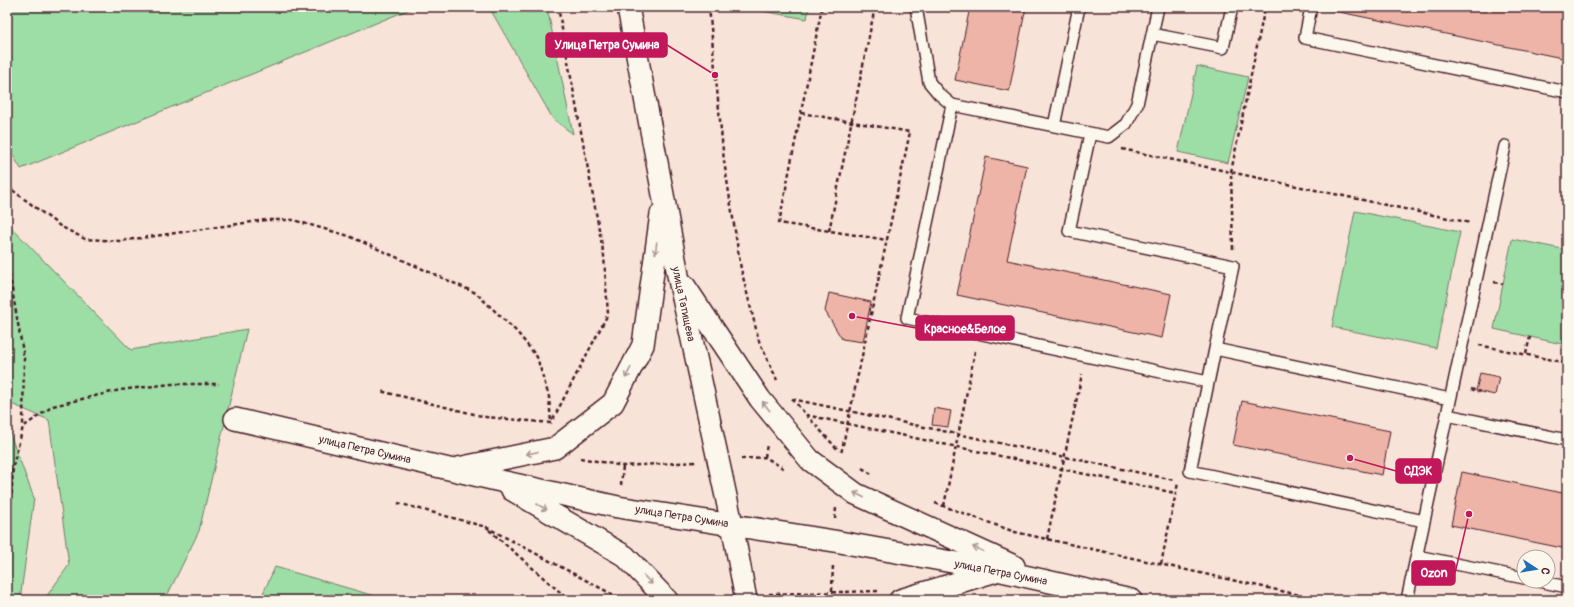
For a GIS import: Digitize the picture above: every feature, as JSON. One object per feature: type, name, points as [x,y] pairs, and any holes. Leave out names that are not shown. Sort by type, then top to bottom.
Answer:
[{"type":"street","name":"улица Татищева","points":[[628,7],[678,275],[732,524],[745,598]]},
{"type":"street","points":[[454,469],[555,448],[613,403],[643,345],[663,195]]},
{"type":"street","points":[[678,275],[760,399],[810,460],[856,494],[1051,582]]},
{"type":"street","name":"улица Петра Сумина","points":[[235,419],[618,507],[732,524],[998,570],[1132,600]]},
{"type":"street","points":[[496,480],[625,556],[667,600]]},
{"type":"street","points":[[892,596],[998,570]]},
{"type":"lane","points":[[916,7],[930,82],[939,94],[952,105],[1054,126],[1089,138],[1109,137],[1126,124],[1137,104],[1158,7]]},
{"type":"lane","points":[[1054,126],[1079,7]]},
{"type":"lane","points":[[1152,34],[1223,48],[1232,7]]},
{"type":"lane","points":[[1311,7],[1305,38],[1567,92]]},
{"type":"lane","points":[[952,105],[907,318],[1208,382]]},
{"type":"lane","points":[[1089,138],[1069,231],[1233,266],[1190,471],[1424,521]]},
{"type":"lane","points":[[1407,600],[1504,146]]},
{"type":"lane","points":[[1216,349],[1450,399]]},
{"type":"lane","points":[[1447,414],[1567,440]]},
{"type":"lane","points":[[1417,556],[1516,576]]},
{"type":"lane","points":[[1556,585],[1567,587]]},
{"type":"path","points":[[551,423],[608,314],[604,256],[558,7]]},
{"type":"path","points":[[709,7],[724,161],[741,269],[760,342],[779,384]]},
{"type":"path","points":[[822,7],[779,223],[887,240]]},
{"type":"path","points":[[829,231],[875,7]]},
{"type":"path","points":[[1233,266],[1231,172],[1265,7]]},
{"type":"path","points":[[801,113],[910,132],[842,454]]},
{"type":"path","points":[[1089,138],[1231,172],[1486,227]]},
{"type":"path","points":[[7,186],[60,226],[85,239],[120,241],[266,220],[293,220],[349,236],[476,293],[517,332],[537,357],[549,397],[551,423],[569,456],[623,466]]},
{"type":"path","points":[[7,261],[24,358],[23,427],[13,466],[7,571]]},
{"type":"path","points":[[1489,281],[1503,284]]},
{"type":"path","points":[[944,506],[979,333]]},
{"type":"path","points":[[1526,354],[1530,337]]},
{"type":"path","points":[[1476,344],[1567,362]]},
{"type":"path","points":[[1047,539],[1086,356]]},
{"type":"path","points":[[23,427],[53,406],[120,390],[171,384],[219,384]]},
{"type":"path","points":[[380,391],[486,417],[551,423]]},
{"type":"path","points":[[787,394],[842,454],[848,458]]},
{"type":"path","points":[[1565,408],[1567,396]]},
{"type":"path","points":[[792,398],[850,412],[1178,481]]},
{"type":"path","points":[[806,415],[1175,493]]},
{"type":"path","points":[[860,466],[877,478]]},
{"type":"path","points":[[930,501],[1015,532],[1322,600]]},
{"type":"path","points":[[398,503],[486,527],[623,600]]},
{"type":"path","points":[[486,527],[570,600]]},
{"type":"path","points":[[686,600],[745,598],[832,591],[892,596]]},
{"type":"green space","points":[[7,7],[415,7],[21,169],[7,145]]},
{"type":"green space","points":[[489,7],[547,7],[573,134],[553,119]]},
{"type":"green space","points":[[739,7],[809,7],[807,19]]},
{"type":"green space","points":[[1197,66],[1248,77],[1228,163],[1178,152]]},
{"type":"green space","points":[[1355,211],[1460,232],[1436,348],[1332,327]]},
{"type":"green space","points":[[7,223],[131,350],[247,329],[199,531],[165,600],[44,600],[69,565],[49,420],[7,402]]},
{"type":"green space","points":[[1512,239],[1567,250],[1567,320],[1562,344],[1494,329]]},
{"type":"green space","points":[[7,426],[34,498],[20,600],[7,600]]},
{"type":"green space","points":[[275,567],[389,600],[260,600]]},
{"type":"building","points":[[970,7],[1026,7],[1009,91],[955,80]]},
{"type":"building","points":[[1320,8],[1567,8],[1567,59]]},
{"type":"building","points":[[986,157],[1027,166],[1007,260],[1171,294],[1162,338],[957,295]]},
{"type":"building","points":[[829,293],[871,302],[863,342],[842,339],[825,311]]},
{"type":"building","points":[[1480,373],[1499,377],[1495,395],[1476,391]]},
{"type":"building","points":[[1242,401],[1390,431],[1382,475],[1233,445]]},
{"type":"building","points":[[934,408],[951,411],[948,427],[932,425]]},
{"type":"building","points":[[1462,472],[1567,494],[1567,549],[1451,525]]},
{"type":"place","name":"Улица Петра Сумина","points":[[715,75]]},
{"type":"place","name":"Красное&Белое","points":[[852,316]]},
{"type":"place","name":"СДЭК","points":[[1350,458]]},
{"type":"place","name":"Ozon","points":[[1469,514]]}]
